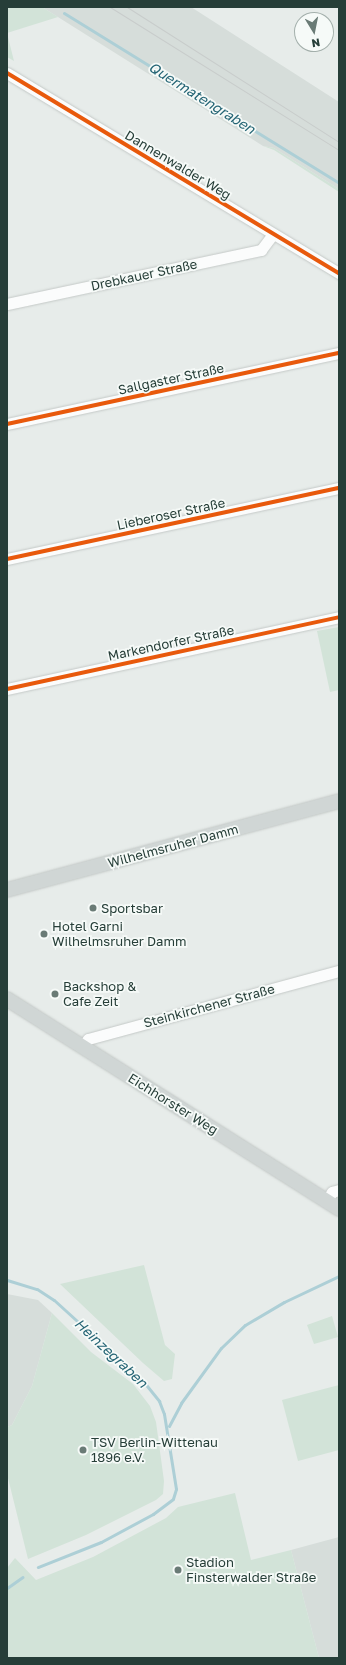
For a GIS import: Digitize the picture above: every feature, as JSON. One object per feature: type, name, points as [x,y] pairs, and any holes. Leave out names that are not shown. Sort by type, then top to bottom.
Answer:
[{"type":"main road","name":"Wilhelmsruher Damm","points":[[7,890],[339,801]]},
{"type":"main road","name":"Eichhorster Weg","points":[[7,999],[339,1209]]},
{"type":"street","name":"Dannenwalder Weg","points":[[7,73],[339,273]]},
{"type":"street","name":"Drebkauer Straße","points":[[7,304],[261,250],[273,234]]},
{"type":"street","name":"Sallgaster Straße","points":[[7,424],[339,353]]},
{"type":"street","name":"Lieberoser Straße","points":[[7,559],[339,488]]},
{"type":"street","name":"Markendorfer Straße","points":[[7,689],[339,617]]},
{"type":"street","name":"Steinkirchener Straße","points":[[82,1047],[88,1039],[339,971]]},
{"type":"street","points":[[326,1201],[332,1192],[339,1190]]},
{"type":"shaded area","points":[[42,7],[191,7],[339,102],[339,189],[274,148],[263,146]]},
{"type":"shaded area","points":[[7,1294],[38,1300],[52,1313],[32,1386],[12,1425],[7,1427]]},
{"type":"shaded area","points":[[339,1537],[339,1658],[319,1658],[291,1550]]},
{"type":"green space","points":[[7,7],[42,7],[58,17],[7,33]]},
{"type":"green space","points":[[7,33],[14,61],[7,57]]},
{"type":"green space","points":[[263,146],[274,148],[339,189],[339,192],[274,150]]},
{"type":"green space","points":[[339,627],[339,690],[330,692],[317,631]]},
{"type":"green space","points":[[144,1265],[165,1345],[175,1354],[172,1379],[164,1381],[60,1284]]},
{"type":"green space","name":"TSV Berlin-Wittenau 1896 e.V.","points":[[52,1313],[91,1352],[133,1384],[150,1406],[156,1422],[164,1481],[163,1494],[156,1500],[86,1535],[28,1559],[7,1474],[7,1427],[12,1425],[32,1386]]},
{"type":"green space","points":[[332,1316],[338,1337],[314,1344],[307,1325]]},
{"type":"green space","points":[[339,1385],[339,1450],[298,1461],[282,1400]]},
{"type":"green space","name":"Stadion Finsterwalder Straße","points":[[235,1493],[251,1560],[291,1550],[319,1658],[7,1658],[7,1568],[15,1558],[36,1580],[93,1557],[166,1518],[178,1507]]},
{"type":"waterway","name":"Quermatengraben","points":[[64,13],[339,183]]},
{"type":"waterway","points":[[169,1426],[181,1403],[221,1348],[245,1325],[284,1302],[339,1276]]},
{"type":"waterway","name":"Heinzegraben","points":[[7,1280],[37,1289],[54,1300],[143,1381],[159,1401],[164,1414],[176,1489],[173,1499],[153,1514],[101,1542],[38,1567]]},
{"type":"waterway","name":"Heinzegraben","points":[[7,1588],[23,1577]]},
{"type":"tram line","points":[[110,7],[339,150]]},
{"type":"tram line","points":[[127,7],[339,142]]},
{"type":"cycle path","points":[[7,73],[339,273]]},
{"type":"cycle path","points":[[7,424],[339,353]]},
{"type":"cycle path","points":[[7,559],[339,488]]},
{"type":"cycle path","points":[[7,689],[339,617]]},
{"type":"place","name":"Sportsbar","points":[[93,908]]},
{"type":"place","name":"Hotel Garni Wilhelmsruher Damm","points":[[44,934]]},
{"type":"place","name":"Backshop & Cafe Zeit","points":[[55,994]]},
{"type":"place","name":"TSV Berlin-Wittenau 1896 e.V.","points":[[83,1450]]},
{"type":"place","name":"Stadion Finsterwalder Straße","points":[[178,1570]]}]
